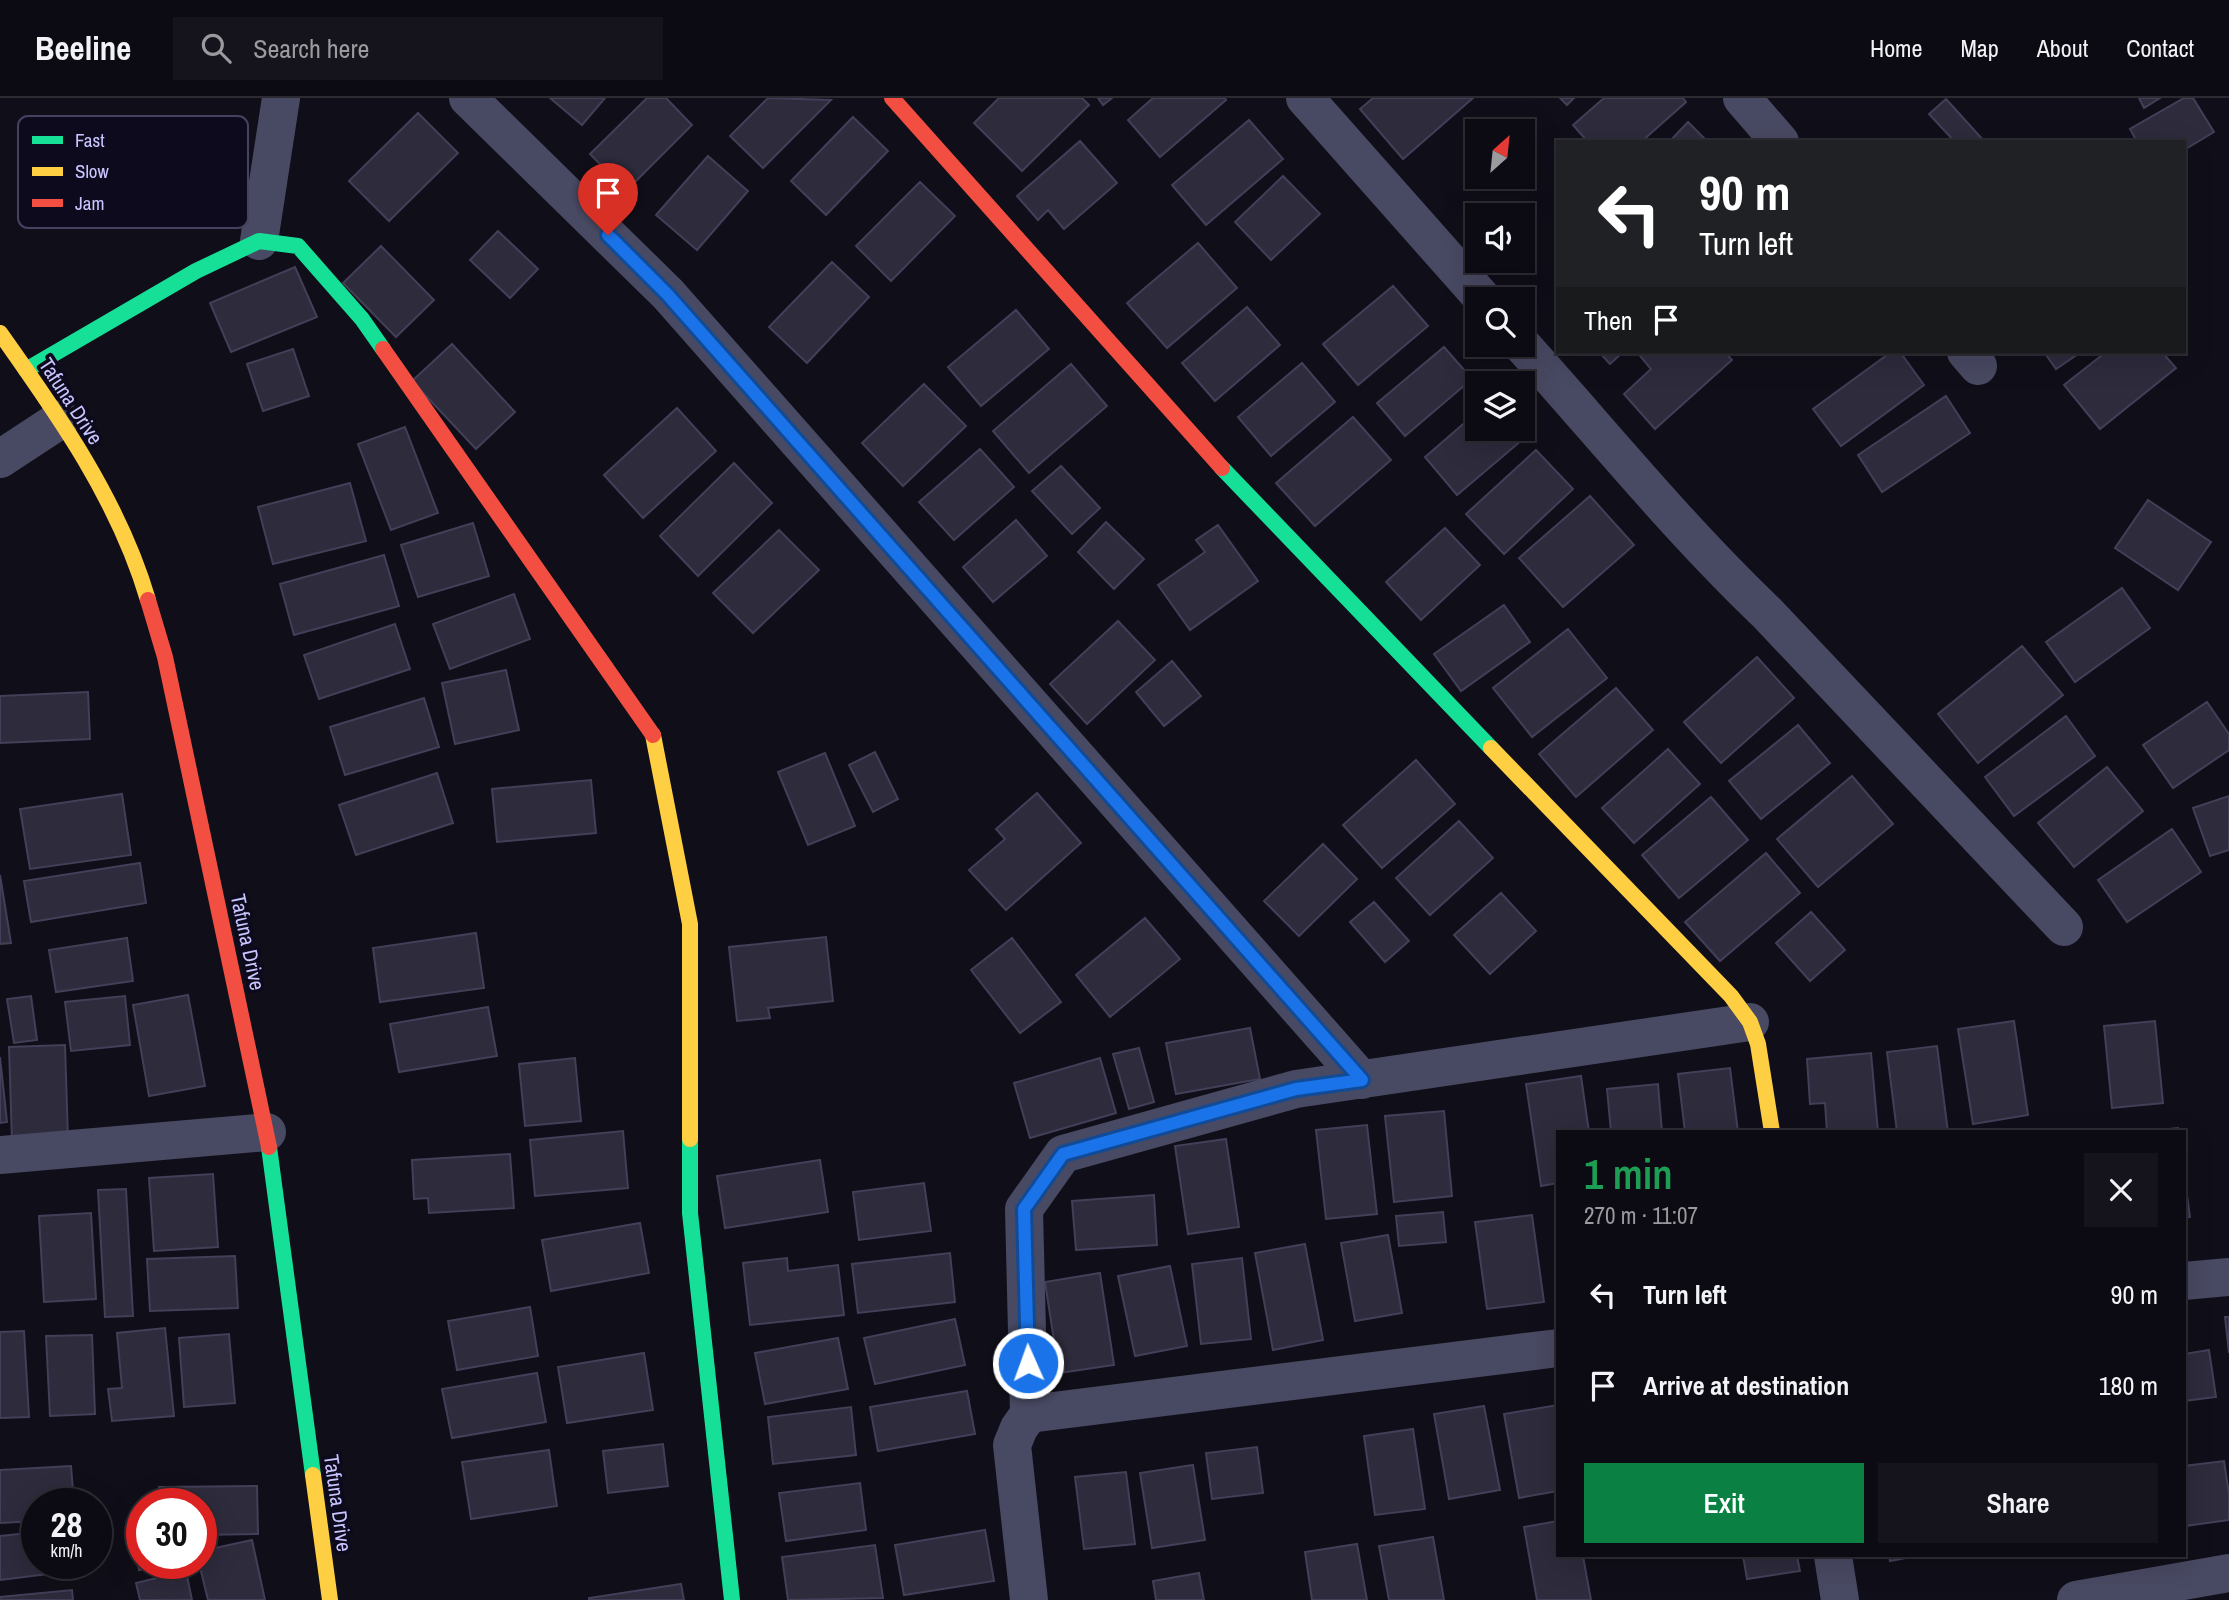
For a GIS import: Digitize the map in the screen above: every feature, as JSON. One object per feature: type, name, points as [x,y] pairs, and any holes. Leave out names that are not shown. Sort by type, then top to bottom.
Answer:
[{"type":"street","points":[[260,241],[281,98]]},
{"type":"street","points":[[468,98],[667,294],[1362,1080]]},
{"type":"street","points":[[892,98],[1242,490],[1714,978],[1750,1022],[1758,1044],[1772,1130]]},
{"type":"street","points":[[1305,98],[1472,287]]},
{"type":"street","points":[[1742,98],[1778,140]]},
{"type":"street","points":[[26,370],[196,271],[260,241],[298,246],[362,319],[653,735],[690,924],[690,1213],[732,1600]]},
{"type":"street","name":"Tafuna Drive","points":[[0,333],[61,419],[110,505],[140,573],[162,645],[267,1132],[330,1600]]},
{"type":"street","points":[[1532,357],[1722,571],[1767,613],[2064,927]]},
{"type":"street","points":[[0,459],[61,419]]},
{"type":"street","points":[[1029,1600],[1012,1445],[1029,1414],[1024,1209],[1063,1154],[1296,1089],[1750,1022]]},
{"type":"street","points":[[0,1155],[267,1132]]},
{"type":"street","points":[[2186,1281],[2229,1277]]},
{"type":"street","points":[[1029,1414],[1556,1348]]},
{"type":"street","points":[[1833,1557],[1840,1600]]},
{"type":"street","points":[[2077,1600],[2229,1573]]},
{"type":"building","points":[[550,98],[605,98],[582,125]]},
{"type":"building","points":[[647,98],[666,98],[692,125],[626,191],[590,154]]},
{"type":"building","points":[[768,98],[831,100],[763,168],[730,136]]},
{"type":"building","points":[[999,98],[1082,98],[1089,105],[1022,171],[974,123]]},
{"type":"building","points":[[1098,98],[1112,98],[1103,105]]},
{"type":"building","points":[[1153,98],[1226,100],[1160,157],[1128,120]]},
{"type":"building","points":[[1373,98],[1473,98],[1403,159],[1360,109]]},
{"type":"building","points":[[1560,98],[1574,98],[1567,105]]},
{"type":"building","points":[[1604,98],[1683,98],[1686,102],[1643,140],[1586,140],[1573,125]]},
{"type":"building","points":[[2139,98],[2160,98],[2144,108]]},
{"type":"building","points":[[2184,98],[2193,98],[2214,132],[2186,149],[2186,140],[2136,140],[2130,129]]},
{"type":"building","points":[[1946,99],[1983,140],[1953,140],[1929,114]]},
{"type":"building","points":[[418,113],[458,153],[389,221],[349,181]]},
{"type":"building","points":[[853,117],[888,151],[826,215],[791,181]]},
{"type":"building","points":[[1249,120],[1283,159],[1206,225],[1172,185]]},
{"type":"building","points":[[1688,122],[1706,140],[1671,140]]},
{"type":"building","points":[[1080,141],[1117,183],[1064,229],[1048,210],[1038,220],[1017,196]]},
{"type":"building","points":[[708,156],[748,191],[697,250],[656,215]]},
{"type":"building","points":[[1283,176],[1320,214],[1271,260],[1235,222]]},
{"type":"building","points":[[920,182],[955,216],[891,281],[856,246]]},
{"type":"building","points":[[498,231],[538,269],[510,298],[470,260]]},
{"type":"building","points":[[1198,243],[1237,288],[1167,348],[1127,303]]},
{"type":"building","points":[[381,246],[434,300],[396,337],[343,283]]},
{"type":"building","points":[[832,262],[869,297],[807,363],[769,327]]},
{"type":"building","points":[[295,267],[317,317],[231,352],[210,303]]},
{"type":"building","points":[[1393,286],[1428,326],[1358,385],[1323,344]]},
{"type":"building","points":[[1247,307],[1280,345],[1215,401],[1182,363]]},
{"type":"building","points":[[1016,310],[1049,349],[981,406],[948,367]]},
{"type":"building","points":[[452,344],[515,412],[476,449],[412,381]]},
{"type":"building","points":[[1444,347],[1465,371],[1465,385],[1405,436],[1377,403]]},
{"type":"building","points":[[293,349],[309,396],[263,411],[247,364]]},
{"type":"building","points":[[1601,354],[1621,354],[1610,364]]},
{"type":"building","points":[[1727,354],[1732,360],[1655,429],[1624,394],[1651,369],[1640,356]]},
{"type":"building","points":[[1888,354],[1901,354],[1924,385],[1841,446],[1813,409]]},
{"type":"building","points":[[2045,354],[2078,354],[2056,369]]},
{"type":"building","points":[[2103,354],[2164,354],[2176,368],[2100,429],[2064,385]]},
{"type":"building","points":[[1302,363],[1335,402],[1271,456],[1238,417]]},
{"type":"building","points":[[1071,364],[1107,406],[1029,473],[993,431]]},
{"type":"building","points":[[924,384],[966,426],[903,486],[862,443]]},
{"type":"building","points":[[1946,396],[1970,433],[1882,492],[1858,455]]},
{"type":"building","points":[[677,408],[716,451],[643,518],[604,475]]},
{"type":"building","points":[[1353,417],[1391,460],[1315,526],[1276,483]]},
{"type":"building","points":[[1465,422],[1465,441],[1521,441],[1457,495],[1425,457]]},
{"type":"building","points":[[405,427],[438,513],[391,530],[358,444]]},
{"type":"building","points":[[980,449],[1014,487],[954,540],[919,502]]},
{"type":"building","points":[[1536,450],[1573,489],[1504,554],[1466,514]]},
{"type":"building","points":[[734,463],[772,503],[698,576],[660,536]]},
{"type":"building","points":[[1061,466],[1100,508],[1072,534],[1032,491]]},
{"type":"building","points":[[350,483],[366,541],[273,564],[258,507]]},
{"type":"building","points":[[1590,496],[1634,545],[1563,607],[1519,558]]},
{"type":"building","points":[[2148,500],[2211,542],[2178,590],[2115,548]]},
{"type":"building","points":[[1016,520],[1047,556],[993,602],[963,567]]},
{"type":"building","points":[[1106,522],[1144,559],[1114,589],[1078,552]]},
{"type":"building","points":[[473,523],[489,576],[418,597],[401,545]]},
{"type":"building","points":[[1218,525],[1258,581],[1190,630],[1158,585],[1205,552],[1196,540]]},
{"type":"building","points":[[1445,528],[1480,565],[1421,620],[1386,582]]},
{"type":"building","points":[[779,530],[819,570],[753,633],[713,593]]},
{"type":"building","points":[[384,555],[399,606],[294,635],[280,584]]},
{"type":"building","points":[[2122,588],[2150,628],[2075,682],[2046,642]]},
{"type":"building","points":[[514,594],[530,639],[450,669],[433,624]]},
{"type":"building","points":[[1504,605],[1530,642],[1461,691],[1434,654]]},
{"type":"building","points":[[1118,621],[1155,660],[1087,724],[1050,684]]},
{"type":"building","points":[[395,624],[410,669],[319,699],[304,655]]},
{"type":"building","points":[[1568,629],[1607,678],[1532,737],[1493,688]]},
{"type":"building","points":[[2022,646],[2063,695],[1978,763],[1938,714]]},
{"type":"building","points":[[1757,657],[1794,698],[1721,763],[1684,722]]},
{"type":"building","points":[[1172,661],[1201,696],[1164,726],[1136,692]]},
{"type":"building","points":[[506,670],[519,730],[455,744],[442,683]]},
{"type":"building","points":[[1616,688],[1653,730],[1576,797],[1539,754]]},
{"type":"building","points":[[88,692],[90,739],[0,743],[0,696]]},
{"type":"building","points":[[424,698],[439,747],[345,775],[330,727]]},
{"type":"building","points":[[2207,702],[2229,734],[2229,750],[2173,788],[2143,745]]},
{"type":"building","points":[[2066,716],[2095,756],[2014,816],[1985,777]]},
{"type":"building","points":[[1798,725],[1830,763],[1761,819],[1729,781]]},
{"type":"building","points":[[1668,749],[1700,784],[1634,843],[1602,808]]},
{"type":"building","points":[[875,752],[898,799],[873,812],[849,765]]},
{"type":"building","points":[[825,753],[855,826],[808,845],[778,772]]},
{"type":"building","points":[[1416,760],[1455,804],[1382,868],[1343,825]]},
{"type":"building","points":[[2107,767],[2143,811],[2074,867],[2038,823]]},
{"type":"building","points":[[437,773],[453,823],[356,855],[339,805]]},
{"type":"building","points":[[1852,776],[1893,824],[1818,887],[1777,839]]},
{"type":"building","points":[[591,780],[596,833],[497,842],[492,789]]},
{"type":"building","points":[[1037,793],[1081,843],[1006,910],[969,870],[1005,839],[996,829]]},
{"type":"building","points":[[122,794],[131,855],[30,869],[20,809]]},
{"type":"building","points":[[2229,796],[2229,850],[2210,856],[2193,808]]},
{"type":"building","points":[[1711,797],[1748,840],[1679,898],[1642,855]]},
{"type":"building","points":[[1459,821],[1493,858],[1430,915],[1396,878]]},
{"type":"building","points":[[2172,829],[2201,872],[2127,922],[2098,880]]},
{"type":"building","points":[[1323,844],[1357,879],[1299,936],[1264,901]]},
{"type":"building","points":[[1766,853],[1800,893],[1720,961],[1685,922]]},
{"type":"building","points":[[140,863],[146,903],[31,922],[24,881]]},
{"type":"building","points":[[0,875],[11,943],[0,944]]},
{"type":"building","points":[[1501,893],[1536,931],[1490,974],[1454,935]]},
{"type":"building","points":[[1374,902],[1409,941],[1385,962],[1350,922]]},
{"type":"building","points":[[1811,912],[1845,950],[1810,981],[1776,943]]},
{"type":"building","points":[[1145,918],[1180,959],[1110,1017],[1076,975]]},
{"type":"building","points":[[476,933],[484,988],[380,1002],[373,948]]},
{"type":"building","points":[[826,937],[833,1001],[768,1008],[770,1018],[737,1021],[729,947]]},
{"type":"building","points":[[127,938],[133,981],[56,992],[49,950]]},
{"type":"building","points":[[1012,938],[1061,1002],[1020,1033],[971,970]]},
{"type":"building","points":[[188,995],[205,1086],[149,1096],[133,1005]]},
{"type":"building","points":[[31,996],[37,1040],[14,1043],[7,999]]},
{"type":"building","points":[[125,996],[130,1045],[71,1051],[65,1002]]},
{"type":"building","points":[[488,1007],[497,1056],[399,1072],[390,1024]]},
{"type":"building","points":[[2014,1021],[2028,1115],[1973,1124],[1958,1029]]},
{"type":"building","points":[[2155,1021],[2163,1103],[2112,1108],[2104,1026]]},
{"type":"building","points":[[1250,1028],[1260,1079],[1176,1094],[1166,1043]]},
{"type":"building","points":[[65,1045],[68,1139],[12,1141],[9,1047]]},
{"type":"building","points":[[1937,1046],[1948,1130],[1897,1130],[1887,1052]]},
{"type":"building","points":[[1139,1048],[1154,1102],[1129,1109],[1113,1054]]},
{"type":"building","points":[[1871,1053],[1878,1130],[1827,1130],[1825,1103],[1810,1104],[1807,1059]]},
{"type":"building","points":[[0,1057],[7,1122],[0,1123]]},
{"type":"building","points":[[575,1058],[581,1121],[525,1126],[519,1064]]},
{"type":"building","points":[[1100,1058],[1116,1113],[1030,1138],[1014,1083]]},
{"type":"building","points":[[1730,1068],[1738,1130],[1685,1130],[1678,1074]]},
{"type":"building","points":[[1581,1076],[1589,1130],[1556,1130],[1556,1183],[1541,1186],[1526,1084]]},
{"type":"building","points":[[1658,1084],[1662,1130],[1611,1130],[1607,1089]]},
{"type":"building","points":[[1444,1111],[1452,1196],[1394,1202],[1385,1116]]},
{"type":"building","points":[[1367,1125],[1377,1214],[1326,1219],[1316,1130]]},
{"type":"building","points":[[623,1131],[628,1188],[535,1196],[530,1140]]},
{"type":"building","points":[[1226,1139],[1239,1227],[1188,1234],[1175,1146]]},
{"type":"building","points":[[510,1154],[514,1208],[429,1213],[428,1198],[414,1199],[412,1160]]},
{"type":"building","points":[[820,1160],[828,1212],[725,1228],[717,1176]]},
{"type":"building","points":[[213,1174],[218,1247],[154,1251],[149,1178]]},
{"type":"building","points":[[924,1183],[931,1231],[859,1240],[853,1192]]},
{"type":"building","points":[[2186,1188],[2190,1217],[2186,1218]]},
{"type":"building","points":[[126,1189],[133,1316],[105,1317],[98,1190]]},
{"type":"building","points":[[1154,1195],[1157,1245],[1076,1250],[1072,1201]]},
{"type":"building","points":[[1443,1212],[1446,1242],[1399,1246],[1396,1216]]},
{"type":"building","points":[[91,1213],[96,1299],[44,1302],[39,1216]]},
{"type":"building","points":[[1532,1215],[1544,1302],[1487,1309],[1475,1222]]},
{"type":"building","points":[[640,1223],[649,1273],[551,1291],[542,1240]]},
{"type":"building","points":[[1388,1235],[1402,1313],[1355,1321],[1341,1243]]},
{"type":"building","points":[[1305,1244],[1323,1340],[1273,1350],[1255,1253]]},
{"type":"building","points":[[950,1253],[955,1302],[858,1313],[852,1264]]},
{"type":"building","points":[[235,1256],[238,1308],[150,1311],[147,1259]]},
{"type":"building","points":[[787,1258],[788,1271],[838,1265],[844,1315],[750,1325],[743,1263]]},
{"type":"building","points":[[1242,1258],[1251,1339],[1201,1344],[1192,1264]]},
{"type":"building","points":[[1170,1266],[1187,1346],[1135,1356],[1118,1276]]},
{"type":"building","points":[[1100,1273],[1114,1365],[1059,1373],[1045,1282]]},
{"type":"building","points":[[530,1307],[538,1356],[457,1370],[448,1321]]},
{"type":"building","points":[[2225,1317],[2229,1317],[2229,1353]]},
{"type":"building","points":[[955,1319],[965,1365],[875,1384],[864,1338]]},
{"type":"building","points":[[165,1328],[174,1416],[112,1421],[108,1389],[122,1388],[117,1333]]},
{"type":"building","points":[[24,1331],[29,1417],[0,1418],[0,1332]]},
{"type":"building","points":[[229,1334],[235,1403],[184,1407],[179,1338]]},
{"type":"building","points":[[92,1335],[95,1414],[50,1416],[46,1336]]},
{"type":"building","points":[[838,1338],[848,1389],[765,1404],[755,1353]]},
{"type":"building","points":[[2209,1350],[2216,1397],[2186,1401],[2186,1354]]},
{"type":"building","points":[[644,1353],[653,1410],[567,1423],[558,1367]]},
{"type":"building","points":[[537,1373],[546,1422],[452,1438],[442,1389]]},
{"type":"building","points":[[967,1391],[975,1434],[878,1451],[870,1407]]},
{"type":"building","points":[[1556,1405],[1556,1491],[1519,1498],[1504,1414]]},
{"type":"building","points":[[1484,1406],[1500,1490],[1449,1499],[1434,1414]]},
{"type":"building","points":[[851,1407],[856,1455],[773,1464],[768,1417]]},
{"type":"building","points":[[1413,1429],[1425,1509],[1375,1515],[1364,1436]]},
{"type":"building","points":[[663,1444],[668,1486],[608,1493],[603,1451]]},
{"type":"building","points":[[1257,1447],[1263,1493],[1212,1499],[1206,1453]]},
{"type":"building","points":[[549,1450],[557,1506],[471,1519],[462,1462]]},
{"type":"building","points":[[2224,1461],[2229,1494],[2229,1520],[2186,1526],[2186,1466]]},
{"type":"building","points":[[1193,1465],[1205,1540],[1152,1548],[1140,1473]]},
{"type":"building","points":[[71,1466],[73,1488],[21,1488],[21,1522],[0,1523],[0,1470]]},
{"type":"building","points":[[1126,1472],[1135,1544],[1084,1549],[1075,1477]]},
{"type":"building","points":[[860,1483],[866,1530],[786,1541],[779,1493]]},
{"type":"building","points":[[257,1486],[258,1534],[217,1535],[217,1488],[159,1487]]},
{"type":"building","points":[[1556,1521],[1556,1557],[1583,1557],[1591,1600],[1537,1600],[1524,1527]]},
{"type":"building","points":[[985,1530],[994,1581],[904,1595],[895,1545]]},
{"type":"building","points":[[21,1534],[21,1577],[0,1580],[0,1536]]},
{"type":"building","points":[[1433,1537],[1444,1600],[1389,1600],[1379,1546]]},
{"type":"building","points":[[252,1540],[265,1600],[208,1600],[203,1579],[217,1579],[217,1548]]},
{"type":"building","points":[[1357,1544],[1367,1600],[1312,1600],[1305,1552]]},
{"type":"building","points":[[875,1545],[883,1598],[788,1600],[782,1557]]},
{"type":"building","points":[[1743,1557],[1797,1557],[1800,1571],[1747,1579]]},
{"type":"building","points":[[1889,1557],[1911,1557],[1890,1561]]},
{"type":"building","points":[[1199,1573],[1204,1600],[1156,1600],[1153,1581]]},
{"type":"building","points":[[153,1579],[188,1579],[192,1600],[140,1600],[136,1583]]},
{"type":"building","points":[[681,1584],[684,1600],[589,1600],[589,1598]]},
{"type":"building","points":[[72,1590],[73,1600],[0,1600],[0,1597]]},
{"type":"traffic: fast","points":[[26,370],[196,271],[259,241],[298,246],[362,319],[383,349]]},
{"type":"traffic: fast","points":[[1222,468],[1491,748]]},
{"type":"traffic: fast","points":[[690,1139],[690,1213],[732,1600]]},
{"type":"traffic: fast","points":[[269,1147],[313,1475]]},
{"type":"traffic: slow","points":[[0,333],[65,428],[104,494],[136,564],[148,600]]},
{"type":"traffic: slow","points":[[653,735],[690,924],[690,1139]]},
{"type":"traffic: slow","points":[[1491,748],[1731,996],[1750,1022],[1758,1044],[1772,1130]]},
{"type":"traffic: slow","points":[[313,1475],[330,1600]]},
{"type":"traffic: jam","points":[[892,98],[1222,468]]},
{"type":"traffic: jam","points":[[383,349],[653,735]]},
{"type":"traffic: jam","points":[[148,600],[165,657],[269,1147]]},
{"type":"route","points":[[608,235],[667,294],[1362,1080],[1296,1089],[1063,1154],[1024,1209],[1028,1363]]}]
